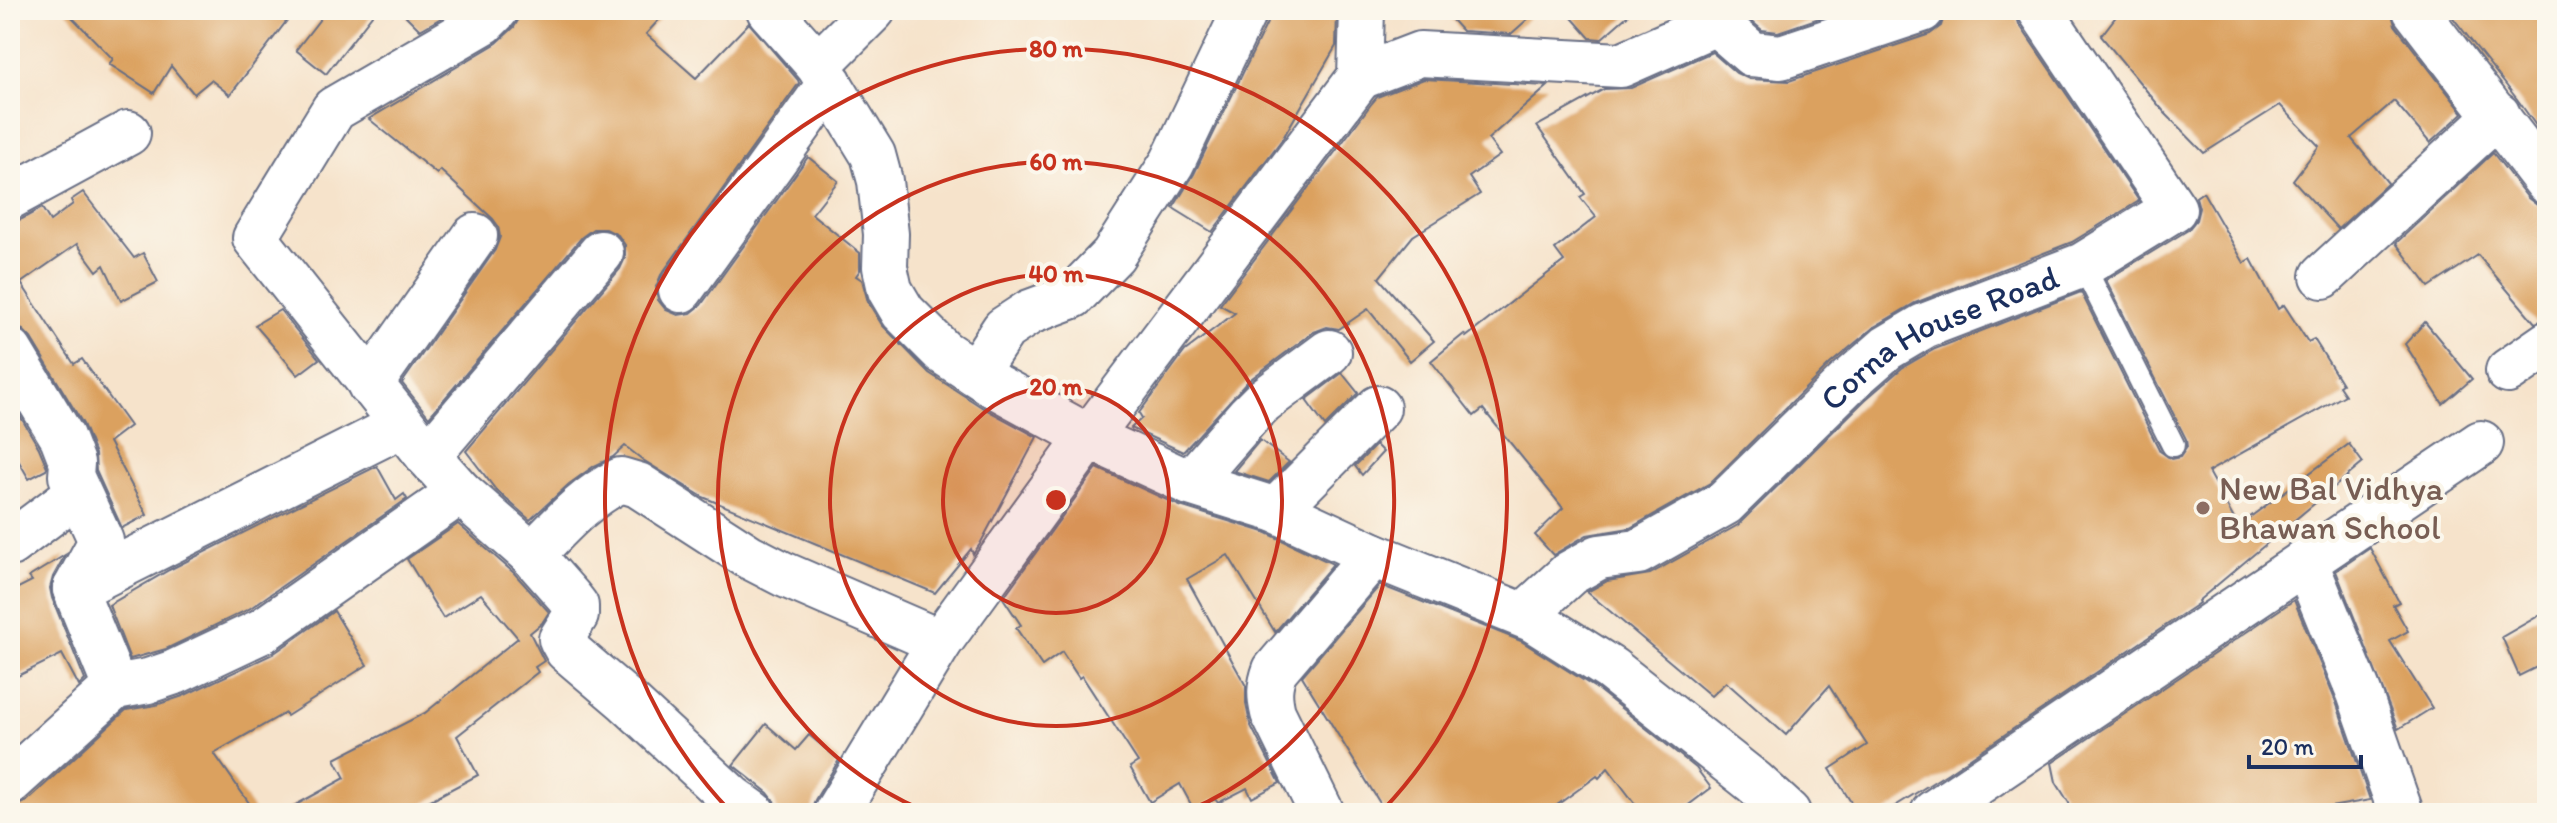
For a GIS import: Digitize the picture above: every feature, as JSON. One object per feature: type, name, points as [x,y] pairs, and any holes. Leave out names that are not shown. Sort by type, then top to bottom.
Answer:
[{"type":"street","points":[[496,10],[484,22],[334,109],[255,238],[370,385],[460,492],[532,555],[576,606],[576,615],[561,639],[567,650],[732,798],[753,813]]},
{"type":"street","points":[[769,10],[824,74],[873,155],[882,194],[885,267],[890,290],[903,312],[943,352],[995,386],[1089,437],[1190,483],[1276,510],[1373,555],[1524,615],[1611,669],[1754,782],[1788,813]]},
{"type":"street","points":[[681,290],[824,74],[873,10]]},
{"type":"street","points":[[975,373],[1004,329],[1030,312],[1073,296],[1113,255],[1172,163],[1245,10]]},
{"type":"street","points":[[836,813],[940,642],[1089,437],[1360,77],[1420,54],[1621,65],[1716,23],[1752,54],[1781,57],[1922,10]]},
{"type":"street","name":"Corna House Road","points":[[1524,615],[1570,573],[1599,557],[1638,552],[1725,503],[1887,348],[1924,326],[2083,265],[2174,209],[2040,10]]},
{"type":"street","points":[[2415,10],[2547,182]]},
{"type":"street","points":[[1359,11],[1360,77]]},
{"type":"street","points":[[2323,276],[2498,115]]},
{"type":"street","points":[[10,197],[128,133]]},
{"type":"street","points":[[370,385],[475,236]]},
{"type":"street","points":[[75,589],[415,440],[601,253]]},
{"type":"street","points":[[2508,371],[2547,344]]},
{"type":"street","points":[[10,351],[62,437],[72,463],[71,476],[101,541],[75,589]]},
{"type":"street","points":[[1190,483],[1256,408],[1329,352]]},
{"type":"street","points":[[1276,510],[1378,408]]},
{"type":"street","points":[[1933,813],[2481,443]]},
{"type":"street","points":[[532,555],[597,492],[621,480],[638,485],[748,556],[783,574],[940,642]]},
{"type":"street","points":[[10,782],[115,687],[175,672],[262,631],[460,492]]},
{"type":"street","points":[[10,544],[78,493]]},
{"type":"street","points":[[1322,813],[1273,713],[1270,684],[1275,670],[1373,555]]},
{"type":"street","points":[[2305,561],[2359,693],[2401,813]]},
{"type":"street","points":[[75,589],[115,687]]},
{"type":"lane","points":[[2083,265],[2173,445]]},
{"type":"building","points":[[65,10],[295,10],[230,95],[211,80],[194,94],[171,66],[154,93],[109,64],[113,59]]},
{"type":"building","points":[[327,10],[376,10],[326,74],[296,50]]},
{"type":"building","points":[[400,10],[455,10],[420,30]]},
{"type":"building","points":[[520,10],[668,10],[646,34],[696,78],[749,23],[798,80],[799,83],[661,275],[656,287],[658,300],[666,310],[678,315],[691,313],[701,305],[808,157],[838,181],[812,214],[860,253],[860,270],[856,276],[862,280],[868,302],[882,325],[929,373],[983,408],[1037,437],[980,544],[973,554],[971,549],[935,593],[703,497],[625,446],[569,484],[530,520],[496,490],[466,451],[620,269],[625,258],[625,245],[618,235],[606,229],[593,229],[582,237],[429,417],[402,383],[495,250],[500,237],[493,219],[440,170],[437,174],[369,119],[497,43],[514,27]]},
{"type":"building","points":[[1270,10],[1328,10],[1337,13],[1336,46],[1283,138],[1212,232],[1173,208],[1194,174],[1268,21]]},
{"type":"building","points":[[1443,10],[1538,10],[1511,34],[1462,31]]},
{"type":"building","points":[[1565,10],[1634,10],[1601,39],[1590,38]]},
{"type":"building","points":[[1750,10],[1843,10],[1778,32],[1762,30],[1743,14]]},
{"type":"building","points":[[1946,10],[2015,10],[2019,24],[2139,201],[2072,242],[1915,303],[1874,327],[1830,364],[1710,483],[1630,528],[1587,535],[1553,555],[1535,535],[1563,508],[1483,409],[1474,416],[1431,361],[1564,261],[1555,249],[1596,217],[1580,197],[1585,194],[1537,126],[1604,89],[1631,88],[1712,52],[1736,73],[1749,79],[1789,81],[1930,34],[1941,26]]},
{"type":"building","points":[[2121,10],[2391,10],[2395,25],[2463,113],[2430,143],[2394,101],[2351,138],[2388,183],[2338,229],[2293,180],[2319,146],[2280,105],[2204,153],[2165,113],[2101,36]]},
{"type":"building","points":[[2447,10],[2547,10],[2547,141],[2517,99]]},
{"type":"building","points":[[1424,79],[1548,86],[1488,139],[1500,155],[1469,177],[1480,194],[1413,236],[1379,278],[1434,341],[1410,361],[1368,309],[1339,329],[1327,327],[1314,332],[1248,381],[1183,452],[1131,428],[1142,418],[1139,413],[1185,351],[1235,313],[1220,305],[1377,97]]},
{"type":"building","points":[[2493,153],[2528,198],[2537,205],[2547,206],[2547,319],[2535,323],[2478,255],[2429,287],[2396,243]]},
{"type":"building","points":[[83,192],[134,258],[143,253],[158,282],[121,301],[104,265],[97,271],[77,244],[21,283],[74,364],[82,359],[130,426],[109,442],[147,515],[122,528],[96,471],[95,454],[83,424],[31,338],[23,330],[10,326],[10,222],[42,208],[50,221],[73,204],[71,200]]},
{"type":"building","points":[[2203,192],[2244,263],[2251,259],[2278,309],[2284,305],[2308,342],[2314,339],[2342,384],[2339,386],[2345,395],[2208,472],[2238,526],[2349,444],[2363,463],[2199,603],[1948,773],[1884,813],[1858,813],[1830,769],[1867,745],[1829,686],[1786,735],[1726,682],[1711,696],[1587,592],[1607,581],[1650,574],[1738,525],[1865,400],[1902,368],[1935,349],[2081,292],[2160,451],[2171,459],[2180,457],[2187,447],[2186,439],[2106,280],[2188,230],[2196,220],[2199,208],[2196,197]]},
{"type":"building","points":[[280,310],[319,359],[298,375],[255,325]]},
{"type":"building","points":[[2425,322],[2472,379],[2443,404],[2405,344]]},
{"type":"building","points":[[1342,373],[1358,393],[1325,426],[1306,400]]},
{"type":"building","points":[[10,399],[47,467],[29,479],[10,446]]},
{"type":"building","points":[[1260,440],[1289,462],[1269,482],[1234,471]]},
{"type":"building","points":[[1376,445],[1383,452],[1362,475],[1355,466]]},
{"type":"building","points":[[377,466],[396,500],[404,494],[407,499],[249,609],[166,649],[130,659],[109,605],[169,570]]},
{"type":"building","points":[[1097,468],[1180,506],[1267,533],[1333,564],[1275,632],[1228,555],[1187,579],[1246,686],[1250,724],[1280,783],[1252,798],[1247,788],[1218,803],[1215,799],[1194,810],[1180,784],[1150,802],[1130,767],[1138,762],[1082,676],[1079,678],[1062,652],[1042,666],[1016,628],[1021,625],[1003,598]]},
{"type":"building","points":[[458,524],[514,573],[549,612],[530,633],[544,661],[535,667],[538,672],[457,736],[478,775],[423,804],[428,813],[281,813],[345,778],[335,759],[425,713],[518,638],[481,594],[443,618],[407,559]]},
{"type":"building","points":[[2370,548],[2399,602],[2393,605],[2408,631],[2390,641],[2432,708],[2398,729],[2336,571]]},
{"type":"building","points":[[65,555],[50,588],[85,680],[79,686],[62,654],[10,680],[10,592],[32,581],[29,577]]},
{"type":"building","points":[[1380,585],[1521,641],[1597,689],[1696,768],[1711,788],[1678,813],[1642,813],[1608,768],[1599,778],[1597,776],[1546,813],[1386,813],[1302,676]]},
{"type":"building","points":[[2294,600],[2336,702],[2370,800],[2297,813],[2071,813],[2069,803],[2056,782],[2052,763]]},
{"type":"building","points":[[334,611],[367,665],[287,716],[285,713],[214,753],[256,813],[10,813],[10,806],[27,801],[126,710],[183,696],[273,654]]},
{"type":"building","points":[[2547,611],[2547,662],[2519,676],[2502,637]]},
{"type":"building","points":[[766,724],[796,750],[809,735],[839,760],[815,800],[811,813],[778,813],[768,793],[733,765]]},
{"type":"place","name":"New Bal Vidhya Bhawan School","points":[[2203,508]]}]
